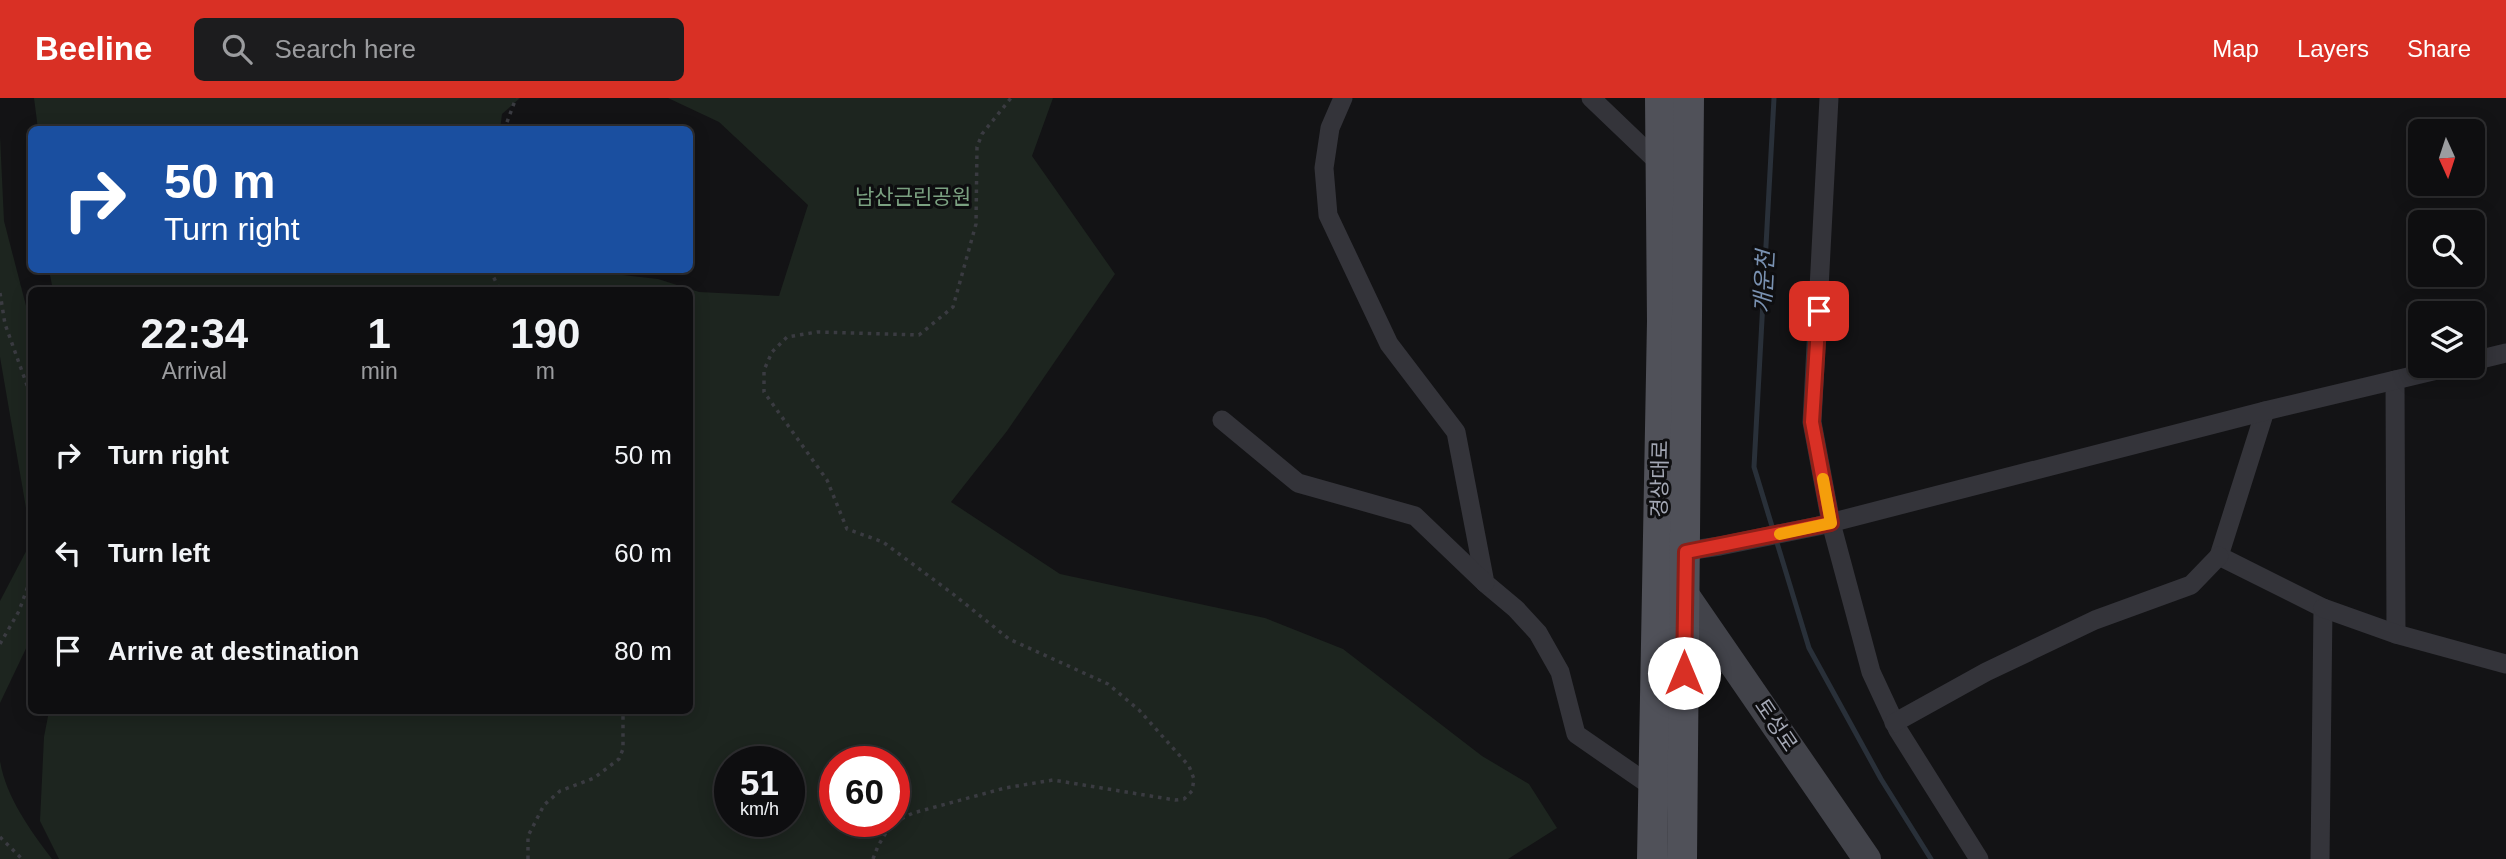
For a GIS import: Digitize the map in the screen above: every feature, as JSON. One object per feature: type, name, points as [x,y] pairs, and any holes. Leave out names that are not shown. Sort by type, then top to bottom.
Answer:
[{"type":"main road","name":"경상대로","points":[[1660,98],[1662,321],[1672,553],[1684,593],[1682,859]]},
{"type":"main road","name":"경상대로","points":[[1652,859],[1654,788],[1672,553],[1689,98]]},
{"type":"street","points":[[1343,98],[1330,128],[1324,168],[1328,215],[1389,344],[1455,432],[1485,583]]},
{"type":"street","points":[[1591,98],[1660,164]]},
{"type":"street","points":[[1829,98],[1812,422],[1824,524],[1871,672],[1894,723],[1979,859]]},
{"type":"street","points":[[2485,358],[2506,353]]},
{"type":"street","points":[[1672,553],[1720,546],[1824,524],[2408,377]]},
{"type":"street","points":[[2395,380],[2396,634]]},
{"type":"street","points":[[1894,723],[1986,672],[2095,620],[2191,585],[2219,556],[2265,411]]},
{"type":"street","points":[[1222,420],[1298,484],[1415,516],[1516,609],[1538,633],[1560,672],[1576,734],[1654,788]]},
{"type":"street","points":[[2219,556],[2323,608],[2396,634],[2506,664]]},
{"type":"street","name":"토성로","points":[[1684,593],[1867,859]]},
{"type":"street","points":[[2320,859],[2323,608]]},
{"type":"path","points":[[506,126],[516,98]]},
{"type":"path","points":[[873,859],[891,824],[914,813],[1005,788],[1053,780],[1175,800],[1184,799],[1192,791],[1194,779],[1189,766],[1139,710],[1108,684],[1009,639],[883,542],[847,529],[827,480],[764,392],[764,370],[772,352],[787,337],[817,332],[919,335],[953,307],[976,225],[977,148],[982,134],[1011,98]]},
{"type":"path","points":[[0,293],[5,324],[28,388]]},
{"type":"path","points":[[0,644],[19,611],[28,586]]},
{"type":"path","points":[[528,859],[528,836],[544,805],[560,791],[594,778],[619,759],[623,749],[623,714]]},
{"type":"path","points":[[0,837],[22,859]]},
{"type":"green space","points":[[34,98],[520,98],[502,114],[500,126],[38,126]]},
{"type":"green space","name":"남산근린공원","points":[[668,98],[1053,98],[1032,156],[1115,274],[1007,431],[951,502],[1060,574],[1265,618],[1343,649],[1482,756],[1529,784],[1557,828],[1508,859],[59,859],[40,821],[44,737],[48,714],[693,714],[693,290],[779,296],[808,205],[719,122]]},
{"type":"green space","points":[[0,136],[4,221],[28,313],[28,520],[0,357]]},
{"type":"green space","points":[[50,273],[547,273],[605,273],[658,279],[683,287],[52,287]]},
{"type":"green space","points":[[28,548],[28,644],[0,703],[0,601]]},
{"type":"green space","points":[[0,761],[13,800],[27,825],[52,859],[0,859]]},
{"type":"waterway","name":"개운천","points":[[1774,98],[1754,467],[1809,648],[1881,779],[1931,859]]},
{"type":"slow traffic","points":[[1780,534],[1831,523],[1823,479]]},
{"type":"route","points":[[1684,673],[1686,552],[1831,523],[1812,422],[1819,311]]}]
